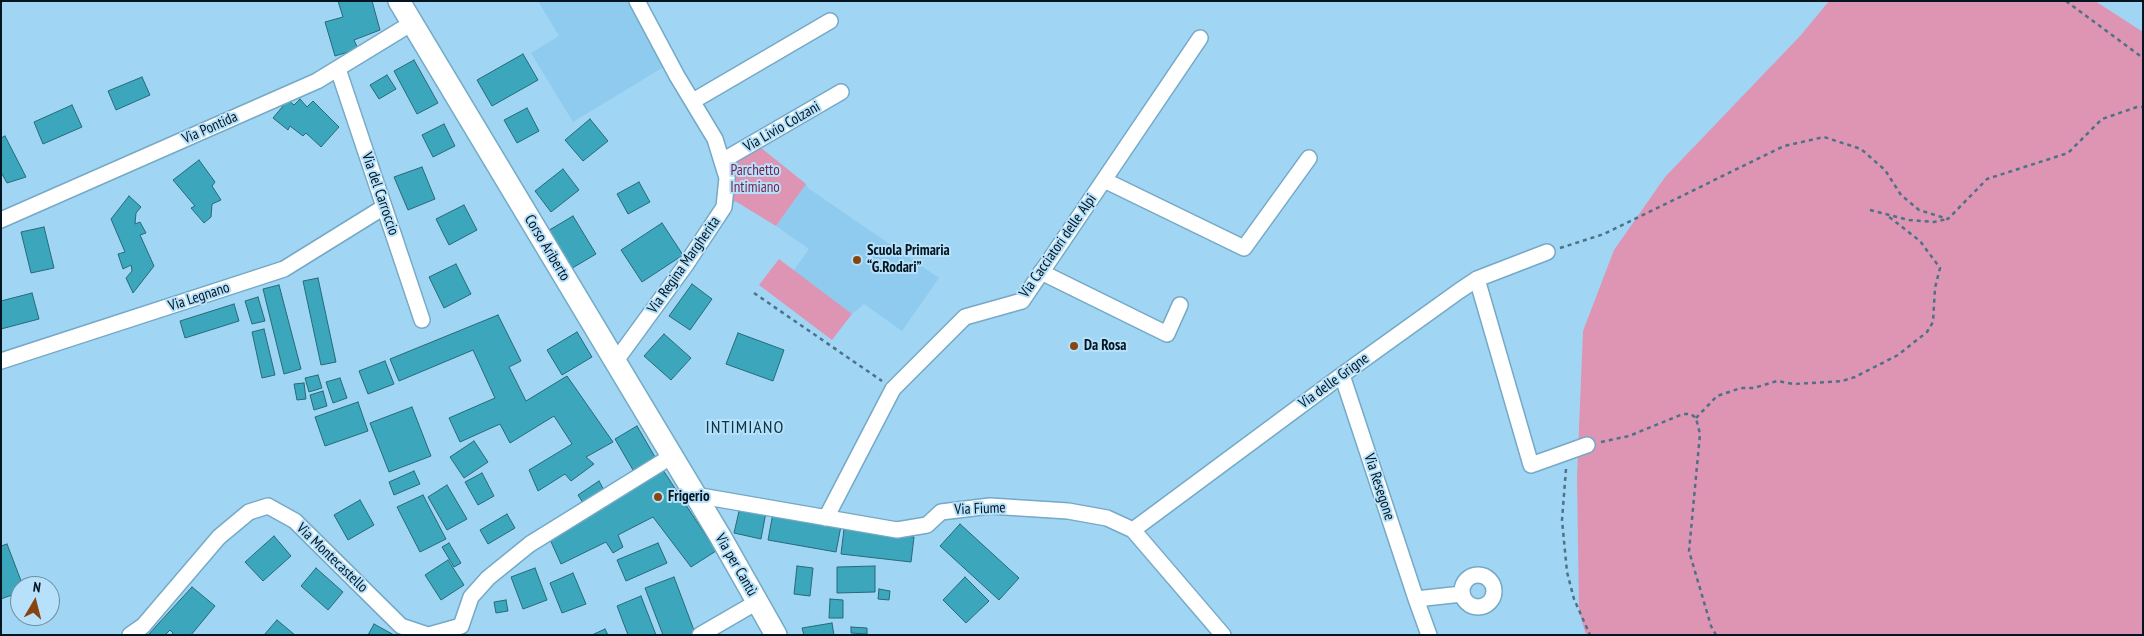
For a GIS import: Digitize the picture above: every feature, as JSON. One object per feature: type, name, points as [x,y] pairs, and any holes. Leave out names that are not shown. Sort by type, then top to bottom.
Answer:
[{"type":"street","name":"Corso Ariberto","points":[[399,1],[695,495]]},
{"type":"street","name":"Via Regina Margherita","points":[[615,362],[685,266],[724,207],[727,178],[715,139],[637,1]]},
{"type":"street","points":[[693,102],[830,21]]},
{"type":"street","name":"Via Pontida","points":[[1,220],[317,82],[412,23]]},
{"type":"street","name":"Via Cacciatori delle Alpi","points":[[826,518],[893,389],[965,317],[1022,301],[1200,38]]},
{"type":"street","name":"Via del Carroccio","points":[[338,69],[422,320]]},
{"type":"street","name":"Via Livio Colzani","points":[[722,161],[841,92]]},
{"type":"street","points":[[1104,180],[1244,248],[1309,158]]},
{"type":"street","name":"Via Legnano","points":[[1,361],[284,269],[384,207]]},
{"type":"street","name":"Via delle Grigne","points":[[1133,530],[1459,291],[1478,279],[1547,252]]},
{"type":"street","points":[[1041,272],[1167,334],[1180,305]]},
{"type":"street","points":[[1478,279],[1531,465],[1587,445]]},
{"type":"street","name":"Via Resegone","points":[[1342,375],[1429,635]]},
{"type":"street","name":"Via Montecastello","points":[[130,635],[143,626],[219,537],[249,512],[268,506],[295,521],[401,626],[428,635],[461,626],[471,597],[488,578],[530,544],[672,456]]},
{"type":"street","name":"Via Fiume","points":[[695,495],[896,530],[927,524],[941,512],[990,506],[1068,511],[1107,518],[1133,530],[1223,635]]},
{"type":"street","name":"Via per Cantù","points":[[695,495],[776,635]]},
{"type":"street","points":[[1416,599],[1462,594]]},
{"type":"street","points":[[700,635],[757,602]]},
{"type":"path","points":[[2066,1],[2143,58]]},
{"type":"path","points":[[1870,210],[1888,216],[1934,222],[1948,219],[1987,179],[2068,152],[2102,119],[2137,107],[2143,107]]},
{"type":"path","points":[[1547,252],[1604,234],[1784,146],[1824,137],[1861,149],[1885,170],[1901,195],[1919,210],[1948,219]]},
{"type":"path","points":[[1696,418],[1717,396],[1741,388],[1754,388],[1777,381],[1794,384],[1842,381],[1855,377],[1898,355],[1927,332],[1933,322],[1935,288],[1940,268],[1920,241],[1888,216]]},
{"type":"path","points":[[754,294],[893,389]]},
{"type":"path","points":[[1587,445],[1629,436],[1683,414],[1691,414],[1696,418],[1700,434],[1689,551],[1711,626],[1716,635]]},
{"type":"path","points":[[1569,452],[1563,504],[1563,542],[1570,585],[1590,635]]},
{"type":"shaded area","points":[[538,1],[635,1],[672,62],[573,122],[531,53],[559,36]]},
{"type":"shaded area","name":"Scuola Primaria “G.Rodari”","points":[[806,184],[808,188],[939,278],[902,331],[864,304],[852,314],[793,271],[809,249],[776,226]]},
{"type":"green space","points":[[1829,1],[2095,1],[2143,32],[2143,635],[1586,635],[1579,611],[1577,476],[1583,331],[1614,250],[1665,177],[1801,35]]},
{"type":"green space","name":"Parchetto Intimiano","points":[[755,143],[806,184],[776,226],[735,201],[728,210],[722,161]]},
{"type":"green space","points":[[779,259],[852,314],[832,340],[759,285]]},
{"type":"building","points":[[338,1],[372,1],[380,30],[354,40],[358,49],[335,56],[325,22],[343,17]]},
{"type":"building","points":[[523,54],[538,80],[492,106],[477,80]]},
{"type":"building","points":[[414,60],[438,103],[417,114],[394,71]]},
{"type":"building","points":[[387,75],[396,89],[379,99],[370,85]]},
{"type":"building","points":[[142,77],[150,95],[116,110],[108,91]]},
{"type":"building","points":[[300,99],[307,107],[313,101],[339,127],[321,147],[306,133],[303,136],[290,126],[288,130],[273,118],[288,100],[294,105]]},
{"type":"building","points":[[72,105],[82,127],[43,144],[34,122]]},
{"type":"building","points":[[527,108],[539,131],[517,143],[504,120]]},
{"type":"building","points":[[590,119],[608,141],[583,161],[565,140]]},
{"type":"building","points":[[444,124],[455,146],[433,157],[422,135]]},
{"type":"building","points":[[5,136],[26,177],[7,183],[1,172],[1,138]]},
{"type":"building","points":[[199,160],[215,182],[212,186],[221,200],[212,204],[211,217],[204,223],[191,208],[195,206],[173,180]]},
{"type":"building","points":[[422,167],[435,199],[408,210],[394,177]]},
{"type":"building","points":[[563,169],[579,190],[551,212],[535,191]]},
{"type":"building","points":[[639,182],[650,202],[628,214],[617,194]]},
{"type":"building","points":[[129,196],[141,207],[136,213],[135,224],[140,222],[146,233],[140,235],[154,266],[133,293],[126,278],[132,271],[131,265],[123,269],[118,254],[125,252],[111,219]]},
{"type":"building","points":[[464,205],[477,230],[449,245],[436,219]]},
{"type":"building","points":[[573,216],[596,254],[569,270],[546,232]]},
{"type":"building","points":[[662,223],[683,255],[642,282],[621,250]]},
{"type":"building","points":[[44,227],[54,268],[31,273],[21,232]]},
{"type":"building","points":[[456,264],[471,294],[444,308],[429,277]]},
{"type":"building","points":[[318,278],[336,362],[321,365],[303,281]]},
{"type":"building","points":[[692,284],[712,299],[690,330],[669,316]]},
{"type":"building","points":[[279,285],[301,369],[284,374],[263,289]]},
{"type":"building","points":[[32,293],[39,319],[1,329],[1,301]]},
{"type":"building","points":[[258,297],[265,321],[252,324],[245,301]]},
{"type":"building","points":[[234,304],[239,321],[185,338],[180,321]]},
{"type":"building","points":[[498,315],[521,361],[509,367],[526,401],[567,376],[613,442],[586,457],[594,464],[571,481],[565,474],[538,491],[529,470],[572,444],[554,416],[510,443],[500,424],[460,442],[449,418],[495,398],[473,350],[399,381],[390,359]]},
{"type":"building","points":[[264,329],[275,375],[262,378],[252,332]]},
{"type":"building","points":[[577,332],[592,357],[562,375],[547,350]]},
{"type":"building","points":[[738,333],[784,350],[773,381],[726,364]]},
{"type":"building","points":[[664,334],[691,358],[671,380],[644,356]]},
{"type":"building","points":[[385,361],[394,384],[368,394],[359,371]]},
{"type":"building","points":[[318,375],[322,388],[309,392],[305,378]]},
{"type":"building","points":[[340,378],[347,398],[333,403],[326,382]]},
{"type":"building","points":[[304,383],[306,399],[297,400],[294,384]]},
{"type":"building","points":[[323,391],[327,406],[314,410],[310,395]]},
{"type":"building","points":[[358,402],[368,431],[325,446],[315,417]]},
{"type":"building","points":[[412,407],[431,456],[389,472],[370,423]]},
{"type":"building","points":[[637,426],[655,457],[633,470],[615,439]]},
{"type":"building","points":[[474,441],[488,462],[464,478],[450,457]]},
{"type":"building","points":[[663,470],[716,551],[691,567],[653,517],[618,535],[623,547],[613,553],[606,542],[561,564],[548,535]]},
{"type":"building","points":[[414,471],[420,484],[394,495],[389,482]]},
{"type":"building","points":[[482,473],[494,496],[478,505],[465,482]]},
{"type":"building","points":[[599,481],[605,492],[585,506],[578,495]]},
{"type":"building","points":[[447,485],[467,519],[447,530],[428,497]]},
{"type":"building","points":[[423,495],[446,539],[420,552],[397,507]]},
{"type":"building","points":[[360,500],[374,525],[348,540],[334,515]]},
{"type":"building","points":[[740,507],[766,512],[761,539],[734,533]]},
{"type":"building","points":[[773,513],[841,526],[836,552],[768,540]]},
{"type":"building","points":[[507,514],[515,528],[488,544],[480,530]]},
{"type":"building","points":[[960,524],[1019,578],[999,600],[940,546]]},
{"type":"building","points":[[844,529],[914,537],[911,562],[841,554]]},
{"type":"building","points":[[274,536],[291,556],[263,581],[245,562]]},
{"type":"building","points":[[449,543],[461,563],[454,567],[442,547]]},
{"type":"building","points":[[658,543],[667,563],[626,581],[617,560]]},
{"type":"building","points":[[7,544],[19,576],[10,576],[10,596],[1,599],[1,546]]},
{"type":"building","points":[[448,560],[464,585],[441,600],[425,575]]},
{"type":"building","points":[[797,566],[813,568],[810,596],[794,594]]},
{"type":"building","points":[[875,566],[875,592],[837,593],[837,567]]},
{"type":"building","points":[[316,568],[343,592],[328,610],[301,586]]},
{"type":"building","points":[[535,568],[547,600],[523,609],[511,577]]},
{"type":"building","points":[[573,573],[586,604],[562,613],[550,583]]},
{"type":"building","points":[[674,577],[695,633],[689,635],[663,635],[645,588]]},
{"type":"building","points":[[965,577],[989,601],[966,623],[943,600]]},
{"type":"building","points":[[192,587],[215,606],[191,635],[172,635],[173,633],[170,630],[165,635],[148,635]]},
{"type":"building","points":[[879,589],[890,591],[889,600],[878,599]]},
{"type":"building","points":[[641,596],[656,635],[628,635],[617,606]]},
{"type":"building","points":[[830,599],[843,600],[843,618],[829,618]]},
{"type":"building","points":[[506,600],[508,611],[496,613],[494,602]]},
{"type":"building","points":[[277,620],[295,635],[264,635]]},
{"type":"building","points":[[832,623],[834,635],[804,635],[802,628]]},
{"type":"building","points":[[374,624],[394,635],[368,635]]},
{"type":"building","points":[[851,627],[867,628],[867,634],[851,633]]},
{"type":"building","points":[[605,629],[608,635],[592,635]]},
{"type":"place","name":"Scuola Primaria “G.Rodari”","points":[[857,260]]},
{"type":"place","name":"Da Rosa","points":[[1074,346]]},
{"type":"place","name":"Frigerio","points":[[658,497]]},
{"type":"district","name":"INTIMIANO","points":[[745,428]]}]
